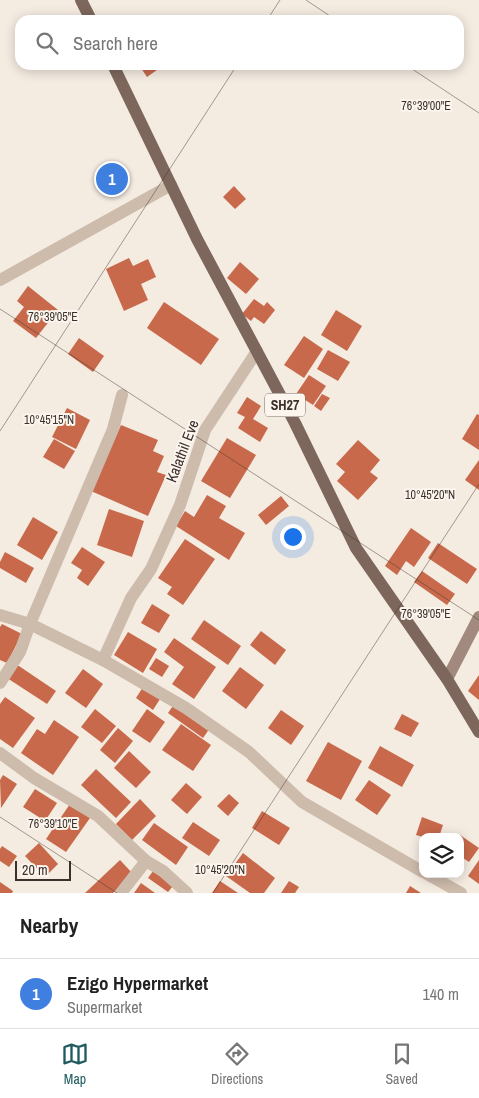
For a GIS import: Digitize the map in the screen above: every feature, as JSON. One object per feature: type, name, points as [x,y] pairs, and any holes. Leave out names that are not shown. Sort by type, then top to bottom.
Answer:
[{"type":"main road","points":[[80,0],[88,15]]},
{"type":"main road","name":"SH27","points":[[115,70],[171,185],[295,423],[356,548],[447,679],[479,732]]},
{"type":"street","points":[[0,280],[171,185]]},
{"type":"street","name":"Kalathil Eve","points":[[103,660],[131,598],[151,570],[180,504],[205,430],[257,352]]},
{"type":"street","points":[[0,683],[20,652],[30,624],[113,429],[122,395]]},
{"type":"street","points":[[0,615],[30,624],[103,660],[186,708],[249,752],[302,802],[419,870]]},
{"type":"street","points":[[447,679],[479,617]]},
{"type":"street","points":[[0,753],[34,778],[98,816],[146,861],[163,871],[187,893]]},
{"type":"street","points":[[121,893],[146,861]]},
{"type":"street","points":[[434,878],[458,892]]},
{"type":"building","points":[[142,70],[157,70],[147,77]]},
{"type":"building","points":[[234,186],[246,199],[235,209],[223,197]]},
{"type":"building","points":[[129,258],[133,266],[148,259],[156,277],[141,284],[148,300],[124,311],[106,269]]},
{"type":"building","points":[[240,262],[259,279],[246,294],[227,278]]},
{"type":"building","points":[[28,286],[58,310],[36,338],[13,321],[24,307],[17,301]]},
{"type":"building","points":[[254,299],[264,306],[267,302],[275,310],[264,324],[254,317],[251,321],[242,314]]},
{"type":"building","points":[[164,302],[219,339],[201,365],[147,328]]},
{"type":"building","points":[[336,310],[362,326],[347,351],[321,335]]},
{"type":"building","points":[[304,336],[323,349],[304,378],[284,365]]},
{"type":"building","points":[[79,338],[104,356],[93,372],[68,354]]},
{"type":"building","points":[[328,350],[350,362],[338,381],[317,369]]},
{"type":"building","points":[[309,375],[326,386],[313,405],[296,394]]},
{"type":"building","points":[[322,394],[330,398],[321,411],[314,406]]},
{"type":"building","points":[[247,397],[261,406],[253,419],[268,428],[260,442],[238,428],[245,417],[237,413]]},
{"type":"building","points":[[67,408],[90,420],[76,449],[52,437]]},
{"type":"building","points":[[477,414],[479,415],[479,450],[462,439]]},
{"type":"building","points":[[121,425],[158,440],[153,451],[164,456],[157,472],[166,475],[148,516],[91,491]]},
{"type":"building","points":[[227,438],[256,455],[230,498],[201,481]]},
{"type":"building","points":[[54,439],[75,451],[64,469],[43,457]]},
{"type":"building","points":[[358,440],[380,460],[370,472],[378,478],[358,500],[337,481],[345,472],[336,464]]},
{"type":"building","points":[[479,460],[479,490],[465,480]]},
{"type":"building","points":[[207,495],[226,506],[219,518],[245,533],[229,560],[176,526],[185,511],[194,517]]},
{"type":"building","points":[[281,496],[289,506],[266,525],[258,515]]},
{"type":"building","points":[[109,509],[144,521],[132,557],[97,545]]},
{"type":"building","points":[[33,517],[58,532],[42,560],[17,545]]},
{"type":"building","points":[[411,528],[431,542],[414,567],[406,561],[397,575],[385,566]]},
{"type":"building","points":[[185,539],[215,559],[183,605],[167,594],[172,587],[158,578]]},
{"type":"building","points":[[438,543],[477,569],[467,584],[428,558]]},
{"type":"building","points":[[82,547],[105,562],[88,586],[77,578],[82,570],[71,563]]},
{"type":"building","points":[[5,552],[34,568],[26,583],[0,568],[0,562]]},
{"type":"building","points":[[422,571],[455,594],[447,605],[414,582]]},
{"type":"building","points":[[152,604],[170,615],[159,633],[141,623]]},
{"type":"building","points":[[204,620],[241,646],[228,665],[191,639]]},
{"type":"building","points":[[2,624],[22,634],[7,663],[0,660],[0,627]]},
{"type":"building","points":[[261,631],[286,650],[275,665],[250,645]]},
{"type":"building","points":[[128,632],[157,649],[143,673],[114,655]]},
{"type":"building","points":[[174,638],[216,667],[194,699],[172,684],[184,667],[164,652]]},
{"type":"building","points":[[156,658],[169,666],[162,677],[149,669]]},
{"type":"building","points":[[16,664],[56,691],[47,704],[7,678]]},
{"type":"building","points":[[240,667],[264,685],[246,709],[222,691]]},
{"type":"building","points":[[83,669],[103,684],[86,708],[65,693]]},
{"type":"building","points":[[479,675],[479,700],[468,691]]},
{"type":"building","points":[[143,687],[160,699],[153,710],[136,698]]},
{"type":"building","points":[[5,697],[35,718],[13,748],[0,739],[0,704]]},
{"type":"building","points":[[175,703],[210,728],[203,738],[168,713]]},
{"type":"building","points":[[95,709],[116,726],[102,743],[81,727]]},
{"type":"building","points":[[147,709],[165,722],[150,743],[132,731]]},
{"type":"building","points":[[281,710],[304,726],[291,745],[268,728]]},
{"type":"building","points":[[402,714],[419,723],[411,737],[394,729]]},
{"type":"building","points":[[54,720],[79,737],[53,775],[21,753],[37,729],[45,734]]},
{"type":"building","points":[[181,724],[211,745],[193,771],[162,750]]},
{"type":"building","points":[[118,728],[133,741],[115,763],[100,750]]},
{"type":"building","points":[[328,742],[362,761],[341,800],[306,781]]},
{"type":"building","points":[[380,746],[414,765],[402,787],[368,768]]},
{"type":"building","points":[[129,751],[151,772],[136,788],[114,768]]},
{"type":"building","points":[[96,769],[131,802],[116,818],[81,785]]},
{"type":"building","points":[[3,775],[17,784],[1,808],[0,780]]},
{"type":"building","points":[[369,780],[391,795],[377,815],[355,800]]},
{"type":"building","points":[[186,783],[202,797],[187,814],[171,800]]},
{"type":"building","points":[[35,789],[57,803],[45,821],[23,807]]},
{"type":"building","points":[[229,794],[239,803],[228,816],[217,806]]},
{"type":"building","points":[[140,799],[156,816],[132,840],[116,824]]},
{"type":"building","points":[[70,804],[90,818],[66,852],[46,839]]},
{"type":"building","points":[[262,811],[290,828],[279,845],[252,828]]},
{"type":"building","points":[[422,817],[443,825],[440,833],[419,833],[419,836],[416,835]]},
{"type":"building","points":[[193,822],[220,840],[209,856],[182,838]]},
{"type":"building","points":[[154,823],[188,847],[176,865],[142,840]]},
{"type":"building","points":[[464,838],[479,848],[469,862],[464,859]]},
{"type":"building","points":[[39,843],[58,864],[45,877],[25,856]]},
{"type":"building","points":[[2,846],[17,856],[9,867],[0,861],[0,849]]},
{"type":"building","points":[[243,853],[275,878],[264,893],[250,893],[226,876]]},
{"type":"building","points":[[120,860],[133,874],[113,893],[85,893]]},
{"type":"building","points":[[479,860],[479,884],[468,876]]},
{"type":"building","points":[[153,871],[173,886],[168,892],[148,878]]},
{"type":"building","points":[[220,881],[238,893],[212,893]]},
{"type":"building","points":[[289,881],[299,887],[295,893],[281,893]]},
{"type":"building","points":[[0,882],[13,891],[12,893],[0,893]]},
{"type":"building","points":[[141,883],[155,893],[134,893]]},
{"type":"building","points":[[410,886],[421,893],[406,893]]},
{"type":"place","name":"Ezigo Hypermarket","points":[[112,179]]}]
